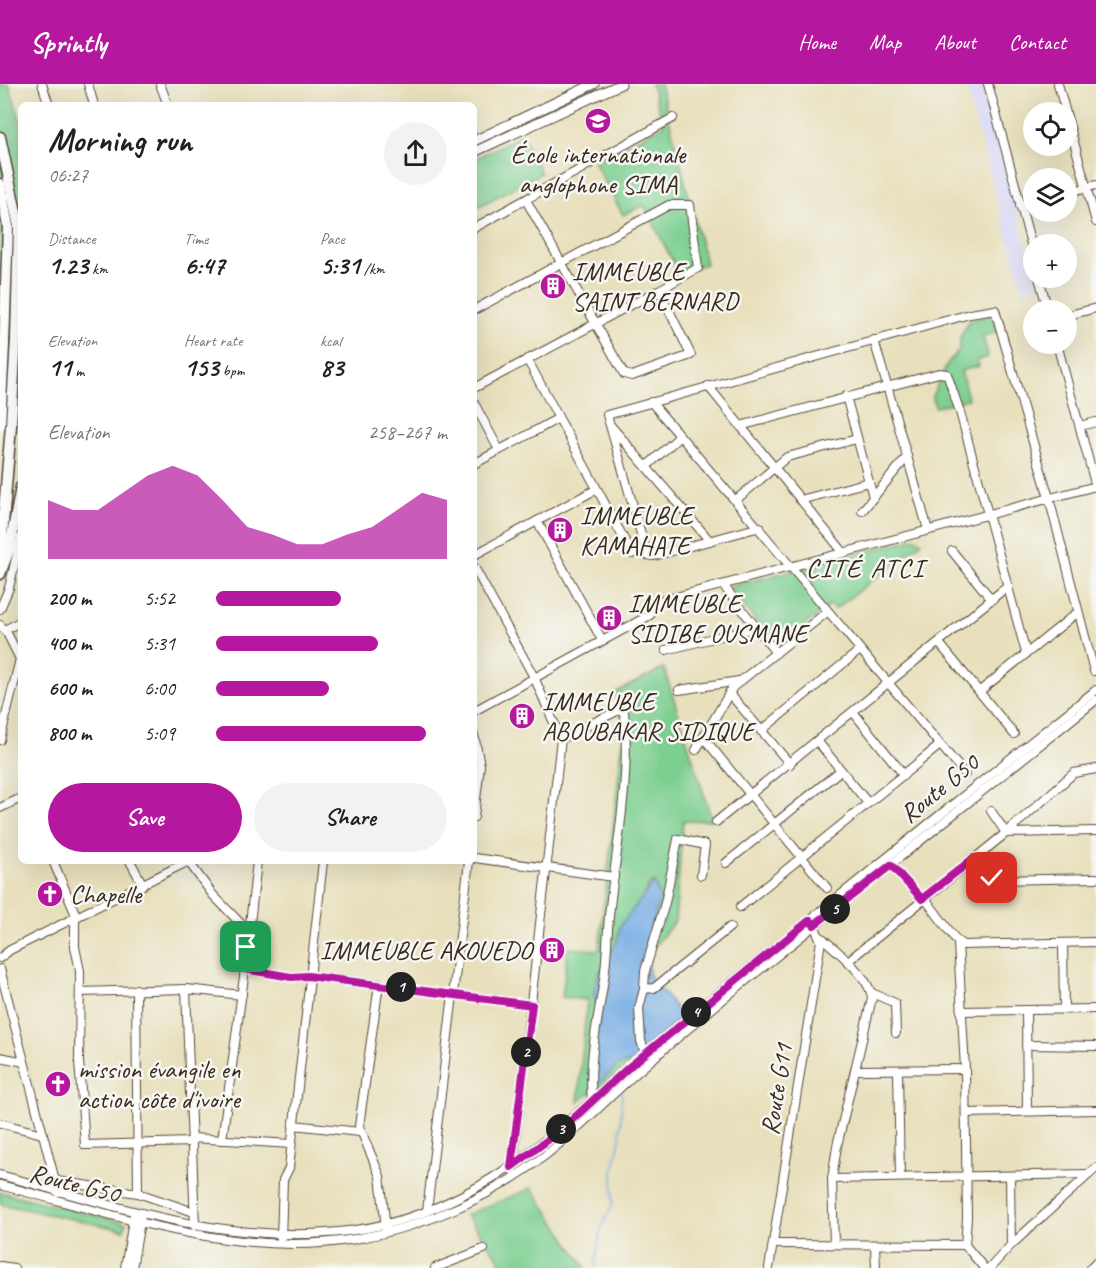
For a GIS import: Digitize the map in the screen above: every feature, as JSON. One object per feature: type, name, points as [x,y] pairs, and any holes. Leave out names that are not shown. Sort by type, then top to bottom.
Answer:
[{"type":"highway","points":[[1,142],[18,190]]},
{"type":"highway","points":[[1,142],[18,221]]},
{"type":"highway","points":[[0,184],[8,226],[4,345],[6,426]]},
{"type":"highway","points":[[0,560],[6,426],[15,339],[18,254]]},
{"type":"highway","points":[[0,295],[5,327]]},
{"type":"highway","points":[[0,382],[18,374]]},
{"type":"highway","points":[[0,574],[10,547],[18,503]]},
{"type":"main road","points":[[477,140],[594,84]]},
{"type":"main road","points":[[477,151],[621,84]]},
{"type":"main road","points":[[2,397],[18,389]]},
{"type":"street","points":[[42,84],[48,102]]},
{"type":"street","points":[[88,84],[93,102]]},
{"type":"street","points":[[160,84],[167,102]]},
{"type":"street","points":[[988,84],[1028,234]]},
{"type":"street","points":[[1058,84],[1096,222]]},
{"type":"street","points":[[477,226],[673,118]]},
{"type":"street","points":[[1077,190],[1096,185]]},
{"type":"street","points":[[526,200],[621,370],[627,376],[691,355],[659,290]]},
{"type":"street","points":[[477,308],[669,205],[690,205],[698,268],[477,386]]},
{"type":"street","points":[[1077,313],[1096,308]]},
{"type":"street","points":[[760,527],[654,556],[647,555],[608,424],[609,413],[970,314],[996,311],[1049,498],[1094,671]]},
{"type":"street","points":[[874,340],[928,530]]},
{"type":"street","points":[[653,603],[1096,486],[1060,354]]},
{"type":"street","points":[[527,359],[595,490],[632,554]]},
{"type":"street","points":[[740,426],[886,385],[939,373],[948,376],[1026,653]]},
{"type":"street","points":[[708,386],[844,553]]},
{"type":"street","points":[[846,396],[873,497]]},
{"type":"street","points":[[651,402],[760,527],[827,612],[965,774]]},
{"type":"street","points":[[477,409],[499,450]]},
{"type":"street","points":[[477,462],[557,419]]},
{"type":"street","points":[[1080,426],[1096,422]]},
{"type":"street","points":[[608,424],[710,540]]},
{"type":"street","points":[[647,466],[680,436]]},
{"type":"street","points":[[737,500],[773,467],[791,455],[857,439]]},
{"type":"street","points":[[862,511],[907,457]]},
{"type":"street","points":[[800,500],[869,483]]},
{"type":"street","points":[[477,553],[595,490]]},
{"type":"street","points":[[537,521],[602,640]]},
{"type":"street","points":[[0,609],[9,588],[18,550]]},
{"type":"street","points":[[952,551],[992,600]]},
{"type":"street","points":[[477,572],[534,677],[561,739],[532,1005],[511,1167],[515,1177]]},
{"type":"street","points":[[723,585],[776,653]]},
{"type":"street","points":[[716,822],[854,713],[1008,586]]},
{"type":"street","points":[[696,750],[729,693],[739,681],[827,612]]},
{"type":"street","points":[[980,691],[1078,612]]},
{"type":"street","points":[[477,709],[650,615]]},
{"type":"street","points":[[18,622],[3,628],[18,656]]},
{"type":"street","points":[[666,650],[757,627]]},
{"type":"street","points":[[939,643],[1014,734]]},
{"type":"street","points":[[761,731],[860,650]]},
{"type":"street","points":[[0,740],[18,668]]},
{"type":"street","points":[[679,690],[739,681]]},
{"type":"street","name":"Route G50","points":[[812,922],[1096,690]]},
{"type":"street","points":[[729,693],[790,764]]},
{"type":"street","name":"Route G50","points":[[812,922],[891,865],[1096,700]]},
{"type":"street","points":[[561,739],[621,709],[624,711],[626,747],[624,793],[604,976],[592,1038],[589,1077],[592,1102]]},
{"type":"street","points":[[854,713],[904,775]]},
{"type":"street","points":[[703,737],[827,888]]},
{"type":"street","points":[[818,742],[868,803]]},
{"type":"street","points":[[740,907],[940,745]]},
{"type":"street","points":[[477,750],[480,765],[477,791]]},
{"type":"street","points":[[848,961],[1006,833],[1077,771],[1096,769]]},
{"type":"street","points":[[726,863],[841,770]]},
{"type":"street","points":[[0,808],[18,800]]},
{"type":"street","points":[[991,811],[1006,833]]},
{"type":"street","points":[[1006,833],[1096,831]]},
{"type":"street","points":[[645,1053],[641,1041],[639,1008],[644,989],[644,977],[665,903],[678,840],[705,845],[701,875]]},
{"type":"street","points":[[477,858],[614,877]]},
{"type":"street","points":[[974,858],[990,877],[998,880],[1096,878]]},
{"type":"street","points":[[54,864],[74,907],[80,992],[79,1061],[85,1145],[138,1145],[192,1140],[291,1144]]},
{"type":"street","points":[[132,864],[143,885]]},
{"type":"street","points":[[0,958],[10,950],[182,864]]},
{"type":"street","points":[[190,864],[213,895],[248,931]]},
{"type":"street","points":[[222,1140],[242,995],[257,864]]},
{"type":"street","points":[[281,1239],[283,1180],[289,1167],[308,976],[323,864]]},
{"type":"street","points":[[427,1211],[469,864]]},
{"type":"street","points":[[891,865],[923,898],[958,943],[965,1068],[965,1245],[984,1268]]},
{"type":"street","points":[[812,922],[821,937],[848,961],[872,993],[895,1004],[896,1033]]},
{"type":"street","points":[[138,1215],[315,1244],[386,1228],[458,1208],[515,1177],[549,1152],[618,1090],[629,1067],[645,1053],[812,922]]},
{"type":"street","points":[[386,1228],[453,1201],[511,1167],[560,1131],[592,1102],[623,1079],[812,922]]},
{"type":"street","points":[[644,989],[654,988],[730,927]]},
{"type":"street","name":"Route G11","points":[[769,1268],[821,937]]},
{"type":"street","points":[[958,943],[967,945],[1096,942]]},
{"type":"street","points":[[1063,943],[1064,1010]]},
{"type":"street","points":[[0,969],[1,987],[24,1062],[57,1186],[58,1200]]},
{"type":"street","points":[[245,969],[291,977],[308,976],[379,984],[532,1005]]},
{"type":"street","points":[[379,984],[360,1108],[360,1132],[380,1176],[386,1228]]},
{"type":"street","points":[[136,989],[138,1193]]},
{"type":"street","points":[[80,992],[186,989],[242,995]]},
{"type":"street","points":[[186,989],[195,1226]]},
{"type":"street","points":[[834,1244],[832,1179],[837,1146],[857,1070],[872,993]]},
{"type":"street","points":[[962,1011],[1096,1009]]},
{"type":"street","points":[[1026,1010],[1028,1112]]},
{"type":"street","points":[[1026,1045],[1096,1046]]},
{"type":"street","points":[[0,1057],[24,1062]]},
{"type":"street","points":[[857,1070],[965,1068]]},
{"type":"street","points":[[898,1071],[900,1176]]},
{"type":"street","points":[[966,1113],[1096,1110]]},
{"type":"street","points":[[0,1123],[42,1134]]},
{"type":"street","points":[[293,1125],[360,1132]]},
{"type":"street","points":[[990,1268],[1011,1245],[1096,1168]]},
{"type":"street","points":[[832,1179],[1089,1174]]},
{"type":"street","name":"Route G50","points":[[0,1175],[57,1186],[138,1215]]},
{"type":"street","points":[[1011,1177],[1011,1245]]},
{"type":"street","name":"Route G50","points":[[0,1185],[58,1200],[138,1215]]},
{"type":"street","points":[[57,1186],[138,1193],[194,1212]]},
{"type":"street","points":[[138,1215],[195,1234],[281,1239]]},
{"type":"street","points":[[125,1268],[138,1215]]},
{"type":"street","points":[[132,1268],[138,1215]]},
{"type":"street","points":[[773,1244],[965,1245]]},
{"type":"street","points":[[875,1245],[876,1268]]},
{"type":"street","points":[[435,1268],[484,1250]]},
{"type":"street","points":[[1090,1268],[1096,1262]]},
{"type":"street","points":[[0,1266],[14,1268]]},
{"type":"shaded area","points":[[965,84],[981,84],[1023,234],[1023,288],[1034,288],[1023,291]]},
{"type":"green space","points":[[0,84],[9,84],[18,112],[18,351],[0,357]]},
{"type":"green space","points":[[651,84],[660,84],[706,264],[678,272],[644,205],[623,215],[594,162],[664,125]]},
{"type":"green space","points":[[522,135],[541,173],[477,207],[477,158]]},
{"type":"green space","points":[[993,314],[998,332],[983,336],[988,357],[977,360],[979,366],[961,371],[968,399],[935,407],[932,396],[947,364],[959,350],[960,338],[969,321]]},
{"type":"green space","points":[[916,538],[922,542],[835,609],[830,605],[777,648],[729,587]]},
{"type":"green space","points":[[664,668],[712,820],[683,821],[675,921],[649,953],[652,923],[660,899],[654,882],[648,886],[643,897],[620,926],[617,942],[598,975],[594,993],[600,1021],[600,1082],[619,1065],[633,1062],[578,1102],[587,1000],[562,997],[568,948],[599,950],[626,712],[614,693]]},
{"type":"green space","points":[[532,1188],[586,1268],[500,1268],[500,1260],[466,1215]]},
{"type":"green space","points":[[0,1192],[126,1223],[124,1230],[0,1204]]},
{"type":"water","points":[[654,882],[660,899],[649,940],[649,974],[679,1013],[672,1027],[633,1062],[619,1065],[600,1082],[595,1082],[590,1050],[600,1021],[594,993],[598,975],[617,942],[620,926]]},
{"type":"waterway","points":[[595,1268],[601,1228],[613,1204],[613,1171],[620,1139],[622,1089]]},
{"type":"place","name":"École internationale anglophone SIMA","points":[[598,121]]},
{"type":"place","name":"IMMEUBLE SAINT BERNARD","points":[[553,286]]},
{"type":"place","name":"IMMEUBLE KAMAHATE","points":[[560,530]]},
{"type":"place","name":"IMMEUBLE SIDIBE OUSMANE","points":[[609,618]]},
{"type":"place","name":"IMMEUBLE ABOUBAKAR SIDIQUE","points":[[522,716]]},
{"type":"place","name":"Chapelle","points":[[50,894]]},
{"type":"place","name":"IMMEUBLE AKOUEDO","points":[[552,950]]},
{"type":"place","name":"mission évangile en action côte d'ivoire","points":[[58,1084]]},
{"type":"district","name":"CITÉ ATCI","points":[[865,568]]},
{"type":"route","points":[[246,947],[245,969],[291,977],[308,976],[532,1005],[511,1167],[560,1131],[629,1067],[810,920],[814,925],[891,865],[922,899],[974,858],[992,878]]}]
